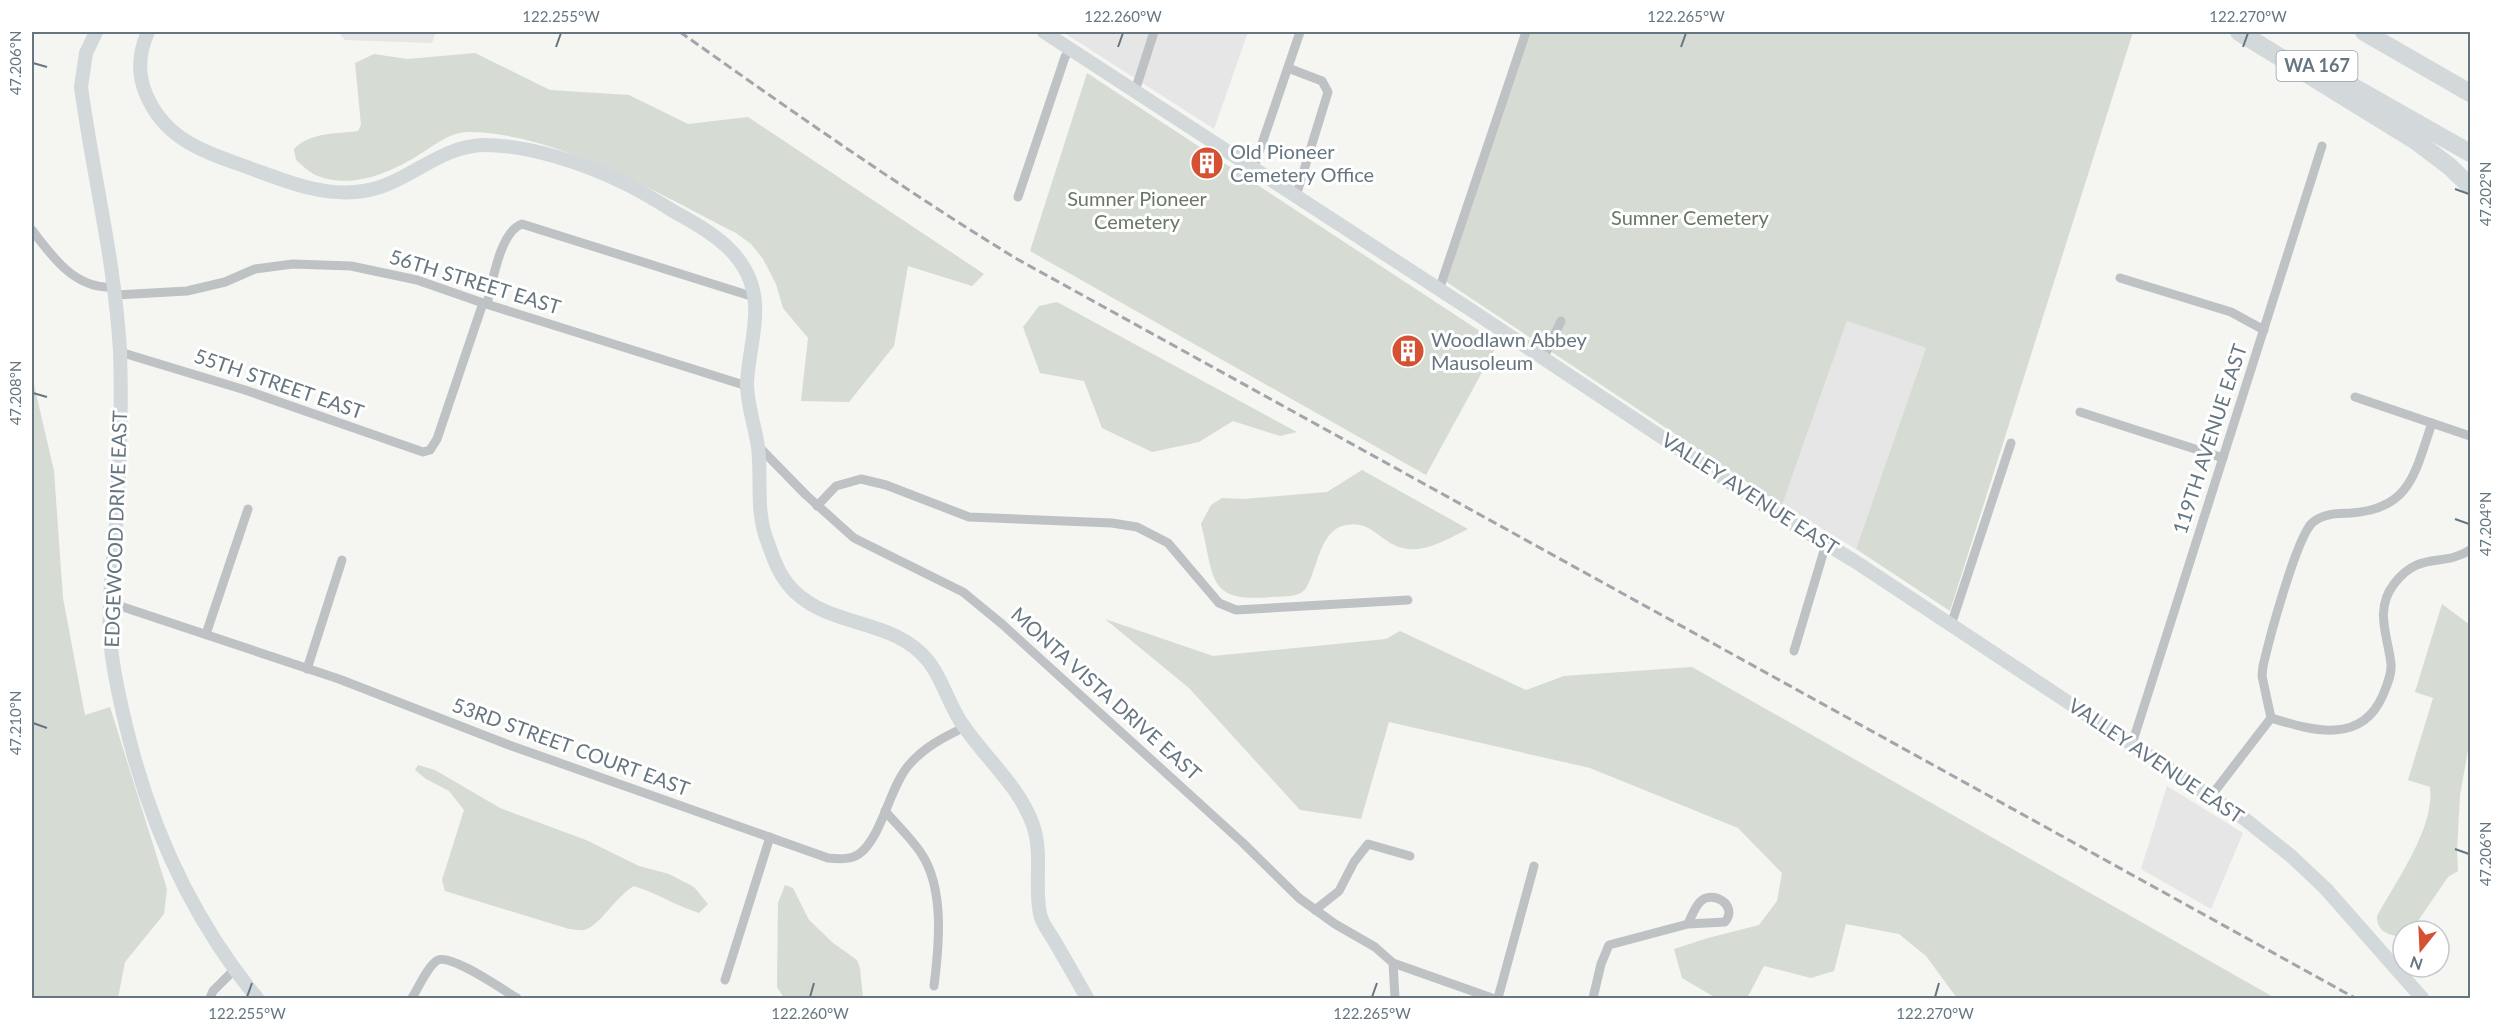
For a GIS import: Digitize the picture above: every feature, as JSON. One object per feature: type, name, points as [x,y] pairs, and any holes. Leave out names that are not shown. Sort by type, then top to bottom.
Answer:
[{"type":"highway","points":[[2239,32],[2416,141],[2450,166],[2470,186]]},
{"type":"highway","name":"WA 167","points":[[2255,32],[2470,153]]},
{"type":"highway","name":"WA 167","points":[[2364,32],[2470,93]]},
{"type":"highway","points":[[2376,32],[2470,80]]},
{"type":"street","name":"EDGEWOOD DRIVE EAST","points":[[96,32],[86,53],[81,87],[115,291],[120,352],[119,455],[110,637],[117,688],[147,801],[168,854],[187,893],[234,970],[258,999]]},
{"type":"street","points":[[148,32],[140,60],[143,87],[162,123],[192,145],[268,175],[331,193],[351,193],[376,188],[409,174],[435,158],[470,146],[510,146],[539,152],[623,182],[718,237],[740,260],[754,297],[754,328],[747,386],[752,426],[758,446],[758,482],[763,528],[780,572],[787,584],[803,599],[825,612],[887,631],[917,649],[933,666],[965,727],[1006,777],[1030,819],[1038,853],[1040,912],[1087,999]]},
{"type":"street","name":"VALLEY AVENUE EAST","points":[[1044,32],[1780,516],[2211,796],[2265,835],[2326,889],[2422,999]]},
{"type":"street","points":[[1134,90],[1154,32]]},
{"type":"street","points":[[1249,166],[1256,161],[1300,32]]},
{"type":"street","points":[[1439,290],[1526,32]]},
{"type":"street","points":[[1018,197],[1065,57],[1071,49]]},
{"type":"street","points":[[1288,68],[1322,81],[1328,92],[1296,196]]},
{"type":"street","name":"119TH AVENUE EAST","points":[[2132,744],[2322,146]]},
{"type":"street","points":[[485,304],[504,243],[510,231],[522,224],[754,297]]},
{"type":"street","name":"56TH STREET EAST","points":[[32,230],[68,272],[101,288],[115,291],[187,291],[225,282],[255,269],[293,264],[333,264],[394,274],[747,386]]},
{"type":"street","points":[[2120,278],[2231,312],[2264,330]]},
{"type":"street","name":"55TH STREET EAST","points":[[120,352],[272,399],[417,452],[426,452],[433,446],[444,422],[485,304]]},
{"type":"street","points":[[1543,359],[1561,321]]},
{"type":"street","points":[[2355,397],[2470,436]]},
{"type":"street","points":[[2080,412],[2223,458]]},
{"type":"street","points":[[2211,796],[2271,718],[2262,676],[2263,666],[2285,588],[2305,532],[2319,518],[2341,513],[2374,511],[2402,494],[2412,478],[2432,423]]},
{"type":"street","points":[[1951,625],[2011,442]]},
{"type":"street","name":"MONTA VISTA DRIVE EAST","points":[[758,446],[817,506],[854,538],[963,592],[977,603],[1084,697],[1243,843],[1284,884],[1315,910],[1375,947],[1393,963]]},
{"type":"street","points":[[817,506],[836,486],[861,479],[886,485],[969,517],[1112,523],[1137,527],[1168,543],[1219,603],[1236,610],[1408,600]]},
{"type":"street","points":[[206,634],[248,509]]},
{"type":"street","points":[[1794,651],[1826,544]]},
{"type":"street","points":[[2271,718],[2309,729],[2328,731],[2346,728],[2370,714],[2379,702],[2390,675],[2391,663],[2382,619],[2389,591],[2404,572],[2415,564],[2460,555],[2470,550]]},
{"type":"street","points":[[308,669],[342,560]]},
{"type":"street","name":"53RD STREET COURT EAST","points":[[111,603],[373,691],[509,745],[828,858],[850,857],[860,853],[869,843],[900,778],[909,765],[934,742],[965,727]]},
{"type":"street","points":[[885,811],[923,856],[933,884],[940,938],[934,986]]},
{"type":"street","points":[[725,980],[770,837]]},
{"type":"street","points":[[1315,910],[1339,891],[1354,862],[1368,844],[1410,856]]},
{"type":"street","points":[[1498,999],[1534,866]]},
{"type":"street","points":[[1593,999],[1601,964],[1609,945],[1688,924]]},
{"type":"street","points":[[412,999],[431,968],[441,959],[454,961],[517,999]]},
{"type":"street","points":[[1395,999],[1393,963],[1492,999]]},
{"type":"street","points":[[210,999],[213,991],[234,970]]},
{"type":"shaded area","points":[[338,32],[436,32],[432,43],[345,40]]},
{"type":"shaded area","points":[[1063,32],[1248,32],[1214,129]]},
{"type":"shaded area","points":[[1847,321],[1926,348],[1856,549],[1782,505]]},
{"type":"shaded area","points":[[2167,786],[2243,833],[2211,909],[2141,869]]},
{"type":"green space","name":"Sumner Cemetery","points":[[1526,32],[2133,32],[1950,611],[1856,549],[1926,348],[1847,321],[1782,505],[1445,281]]},
{"type":"green space","points":[[475,53],[550,90],[629,95],[688,124],[748,117],[984,274],[972,286],[908,266],[894,346],[849,402],[801,401],[808,338],[783,308],[776,284],[763,259],[751,244],[736,233],[641,184],[572,154],[537,143],[503,135],[470,132],[452,135],[400,165],[360,180],[332,180],[318,176],[296,160],[294,149],[308,139],[358,131],[361,125],[355,63],[374,54],[407,59]]},
{"type":"green space","name":"Sumner Pioneer Cemetery","points":[[1087,73],[1498,343],[1426,475],[1030,251]]},
{"type":"green space","points":[[1057,302],[1297,432],[1280,436],[1233,421],[1199,442],[1152,452],[1102,428],[1084,381],[1040,373],[1023,327],[1039,306]]},
{"type":"green space","points":[[32,376],[54,471],[63,598],[85,715],[110,707],[167,889],[164,914],[125,962],[118,998],[32,998]]},
{"type":"green space","points":[[1362,470],[1468,529],[1435,545],[1408,549],[1392,544],[1362,525],[1346,525],[1330,534],[1320,551],[1306,588],[1295,595],[1251,598],[1235,596],[1224,591],[1217,583],[1212,572],[1201,524],[1211,505],[1222,498],[1243,499],[1327,492]]},
{"type":"green space","points":[[2442,604],[2470,625],[2470,739],[2460,795],[2458,871],[2448,877],[2419,919],[2391,919],[2391,934],[2381,929],[2377,916],[2420,837],[2430,803],[2430,787],[2408,780],[2433,698],[2415,692]]},
{"type":"green space","points":[[1105,619],[1213,656],[1386,639],[1400,631],[1526,690],[1564,676],[1692,667],[2275,998],[1957,998],[1926,956],[1899,934],[1846,924],[1834,971],[1811,978],[1764,966],[1747,998],[1716,998],[1682,978],[1674,949],[1759,925],[1777,901],[1782,873],[1738,828],[1590,768],[1389,722],[1361,819],[1300,810],[1189,688]]},
{"type":"green space","points":[[418,765],[435,770],[500,808],[586,840],[639,866],[669,874],[694,887],[708,904],[699,913],[634,886],[590,928],[581,930],[569,929],[445,891],[442,880],[464,810],[449,791],[426,779],[415,770]]},
{"type":"green space","points":[[785,885],[793,888],[809,920],[833,943],[857,960],[863,998],[784,998],[777,987],[778,903]]},
{"type":"railway","points":[[680,32],[888,177],[1017,259],[2355,998]]},
{"type":"place","name":"Old Pioneer Cemetery Office","points":[[1207,163]]},
{"type":"place","name":"Woodlawn Abbey Mausoleum","points":[[1408,351]]}]
